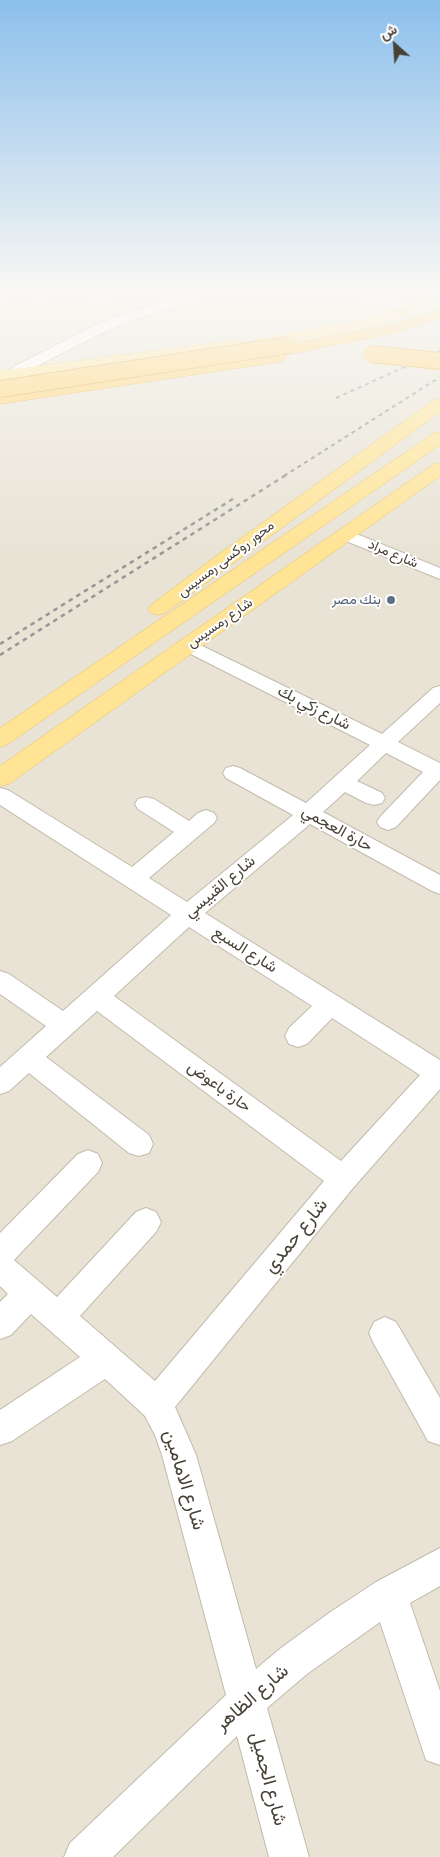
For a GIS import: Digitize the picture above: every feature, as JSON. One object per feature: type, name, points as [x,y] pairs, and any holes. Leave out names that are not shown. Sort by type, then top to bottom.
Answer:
[{"type":"highway","points":[[3,384],[43,379]]},
{"type":"highway","points":[[35,389],[101,379]]},
{"type":"highway","points":[[0,399],[132,379]]},
{"type":"main road","points":[[3,384],[36,379]]},
{"type":"main road","points":[[3,384],[35,389]]},
{"type":"main road","name":"محور روكسى رمسيس","points":[[20,725],[197,579],[440,404]]},
{"type":"main road","name":"شارع رمسيس","points":[[0,739],[440,437]]},
{"type":"main road","name":"شارع رمسيس","points":[[0,778],[440,468]]},
{"type":"street","name":"شارع مراد","points":[[346,535],[440,574]]},
{"type":"street","name":"شارع زكي بك","points":[[188,645],[438,771]]},
{"type":"street","name":"شارع القبيسي","points":[[0,1083],[188,914],[308,814],[440,692]]},
{"type":"street","points":[[388,822],[438,771]]},
{"type":"street","name":"حارة العجمي","points":[[233,773],[440,885]]},
{"type":"street","points":[[342,782],[374,798]]},
{"type":"street","name":"شارع السبع","points":[[0,795],[439,1072]]},
{"type":"street","points":[[133,879],[198,825],[146,804]]},
{"type":"street","points":[[0,982],[63,1025]]},
{"type":"street","name":"حارة باعوض","points":[[95,996],[343,1179]]},
{"type":"street","points":[[298,1036],[330,1004]]},
{"type":"street","points":[[28,1058],[139,1144]]},
{"type":"street","name":"شارع حمدي","points":[[156,1405],[343,1179],[439,1072]]},
{"type":"street","points":[[0,1254],[88,1163]]},
{"type":"street","points":[[58,1318],[146,1222]]},
{"type":"street","name":"شارع الامامين","points":[[0,1266],[156,1405],[168,1426],[179,1455],[247,1701]]},
{"type":"street","points":[[0,1324],[30,1293]]},
{"type":"street","points":[[384,1334],[440,1429]]},
{"type":"street","points":[[0,1429],[106,1359]]},
{"type":"street","name":"شارع الظاهر","points":[[91,1854],[247,1701],[294,1661],[342,1626],[440,1566]]},
{"type":"street","points":[[390,1595],[440,1746]]},
{"type":"street","name":"شارع الجميل","points":[[247,1701],[289,1857]]},
{"type":"shaded area","points":[[0,379],[440,379],[440,1857],[0,1857]]},
{"type":"railway","points":[[336,398],[379,379]]},
{"type":"railway","points":[[284,476],[437,379]]},
{"type":"railway","points":[[0,655],[286,475]]},
{"type":"railway","points":[[0,644],[236,497]]},
{"type":"place","name":"بنك مصر","points":[[391,600]]}]
